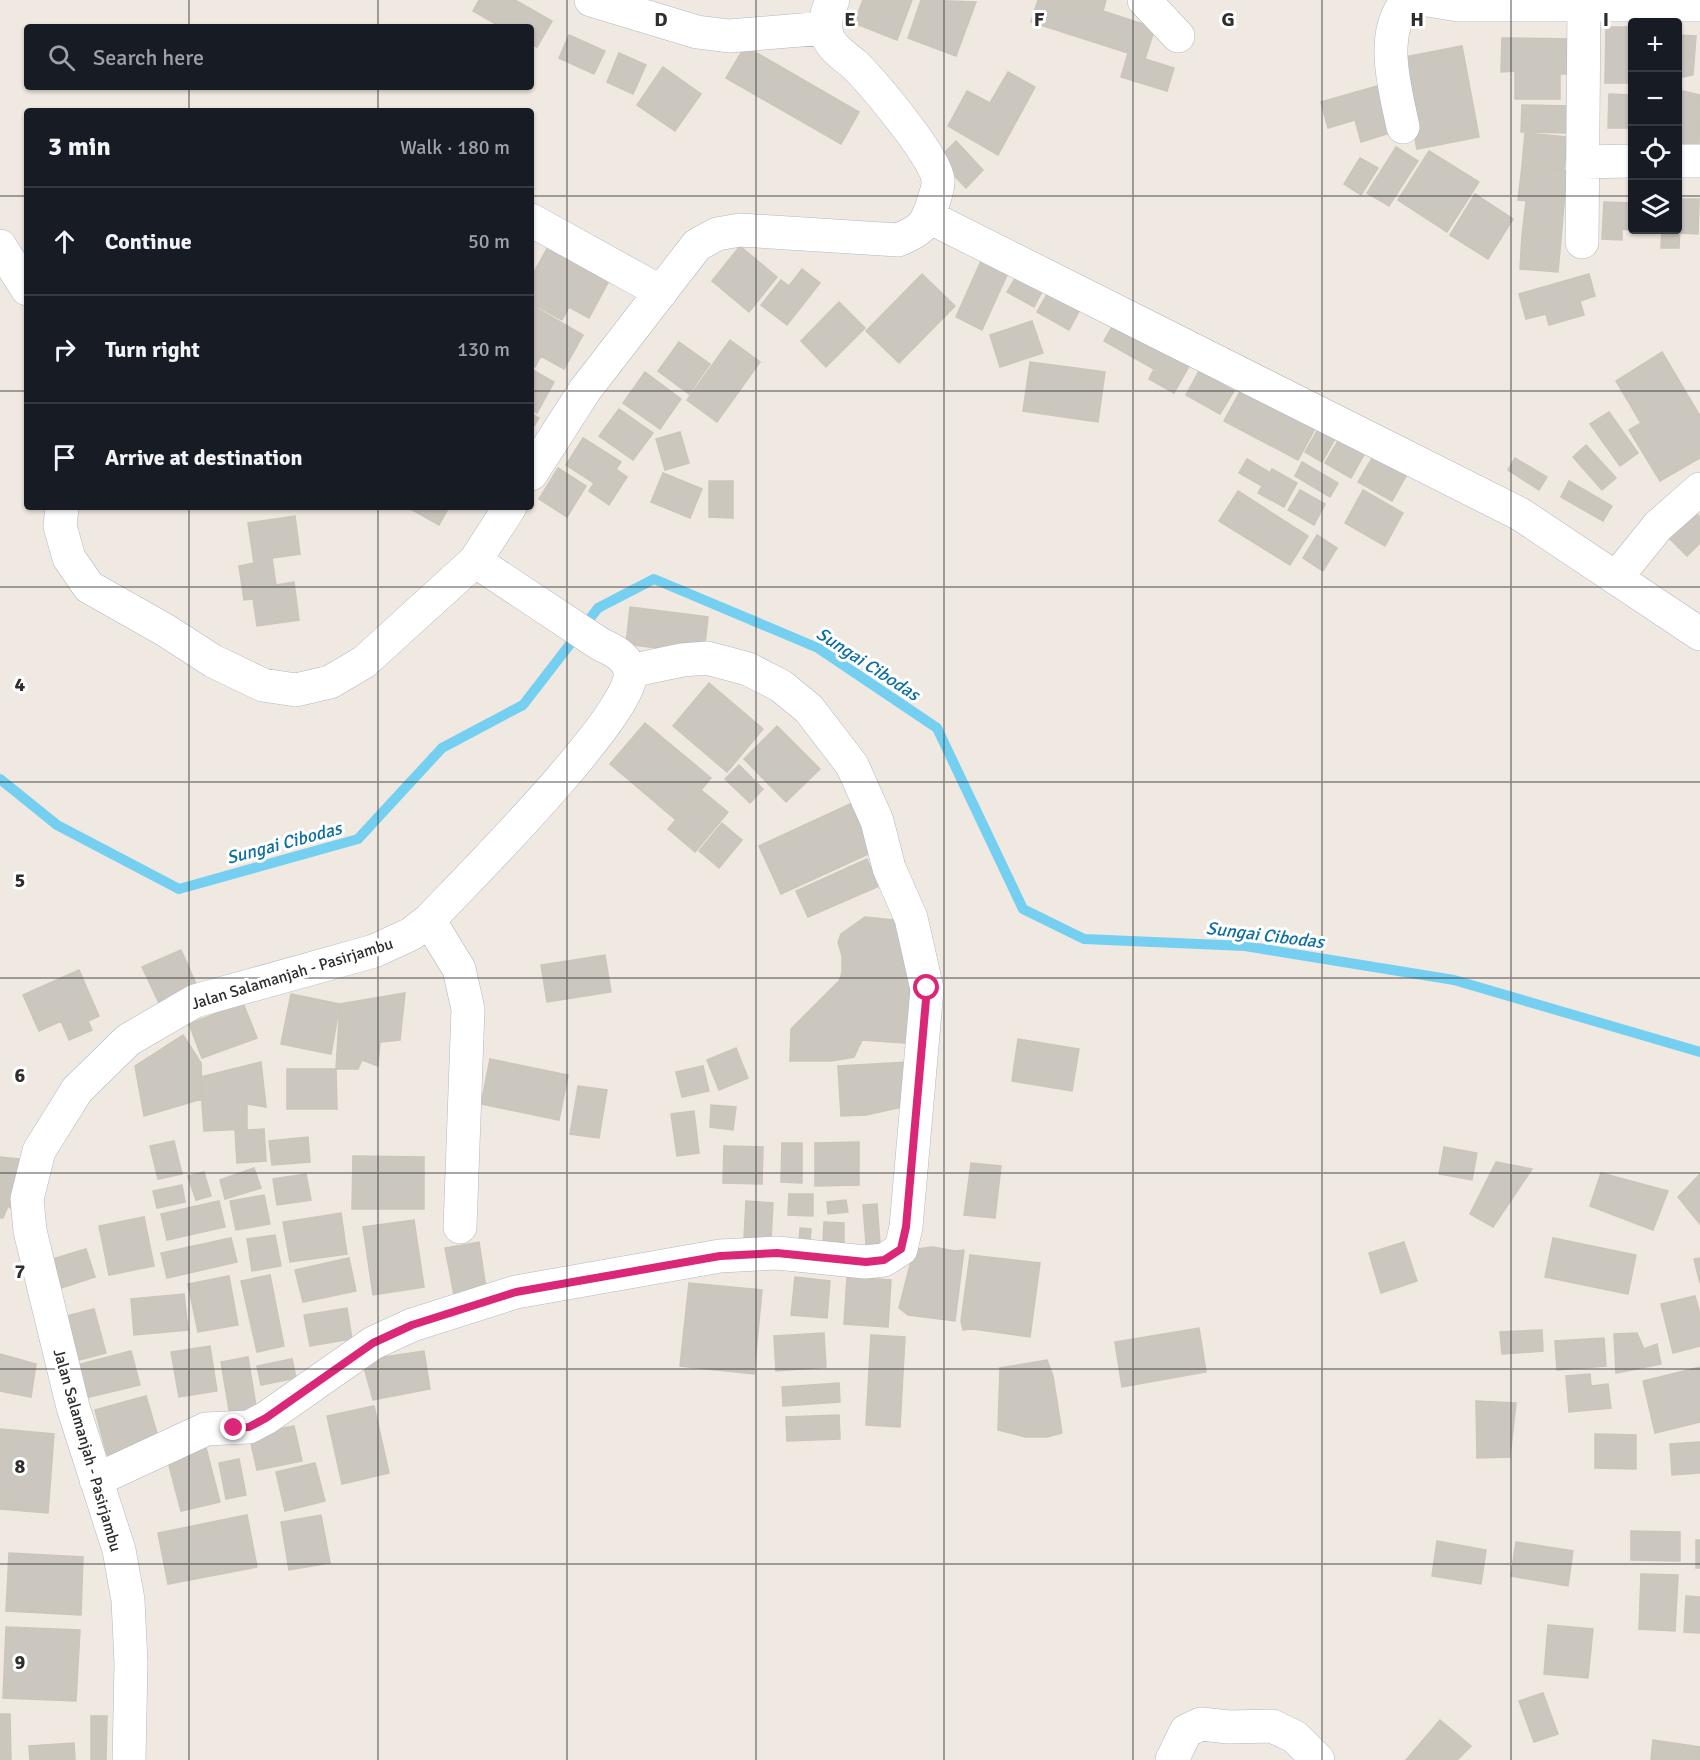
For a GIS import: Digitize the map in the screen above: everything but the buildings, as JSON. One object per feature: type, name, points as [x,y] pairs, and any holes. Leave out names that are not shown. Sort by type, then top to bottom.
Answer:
[{"type":"street","points":[[534,469],[585,390],[697,245],[717,234],[740,230],[898,240],[918,232],[928,217],[938,180],[929,159],[892,108],[856,67],[831,43],[829,14],[729,36],[697,32],[591,0]]},
{"type":"street","points":[[1144,0],[1179,36]]},
{"type":"street","points":[[1403,127],[1390,64],[1397,12],[1408,0]]},
{"type":"street","points":[[1428,0],[1458,5],[1700,5]]},
{"type":"street","points":[[1582,242],[1584,5]]},
{"type":"street","points":[[1583,162],[1628,161]]},
{"type":"street","points":[[1682,161],[1700,161]]},
{"type":"street","points":[[928,217],[1520,514],[1700,634]]},
{"type":"street","points":[[534,222],[661,292]]},
{"type":"street","points":[[0,246],[24,284]]},
{"type":"street","points":[[1616,578],[1658,526],[1700,489]]},
{"type":"street","points":[[62,510],[60,526],[69,558],[89,587],[165,630],[213,661],[263,685],[296,690],[330,682],[364,662],[475,561],[508,510]]},
{"type":"street","points":[[96,1480],[206,1429],[249,1427],[266,1418],[373,1343],[412,1325],[516,1292],[720,1256],[777,1253],[866,1262],[884,1260],[901,1249],[906,1227],[927,988],[911,918],[889,868],[877,820],[852,765],[839,745],[798,699],[748,669],[707,658],[682,660],[630,671],[619,653],[600,644],[475,561]]},
{"type":"street","name":"Jalan Salamanjah - Pasirjambu","points":[[129,1760],[131,1663],[128,1600],[118,1550],[73,1407],[30,1231],[27,1199],[39,1151],[77,1090],[128,1040],[195,1001],[374,951],[411,934],[429,920],[526,819],[613,716],[624,697],[630,671]]},
{"type":"street","points":[[429,920],[459,969],[468,1009],[460,1227]]},
{"type":"street","points":[[1172,1760],[1186,1731],[1201,1724],[1229,1727],[1272,1726],[1295,1737],[1318,1760]]},
{"type":"waterway","name":"Sungai Cibodas","points":[[0,779],[57,825],[179,889],[358,839],[442,748],[523,705],[598,608],[654,579],[818,648],[937,728],[1023,909],[1084,939],[1245,946],[1454,980],[1700,1052]]},
{"type":"route","points":[[234,1428],[249,1427],[266,1418],[373,1343],[412,1325],[516,1292],[638,1268],[720,1256],[777,1253],[866,1262],[884,1260],[901,1249],[906,1227],[927,988]]}]
